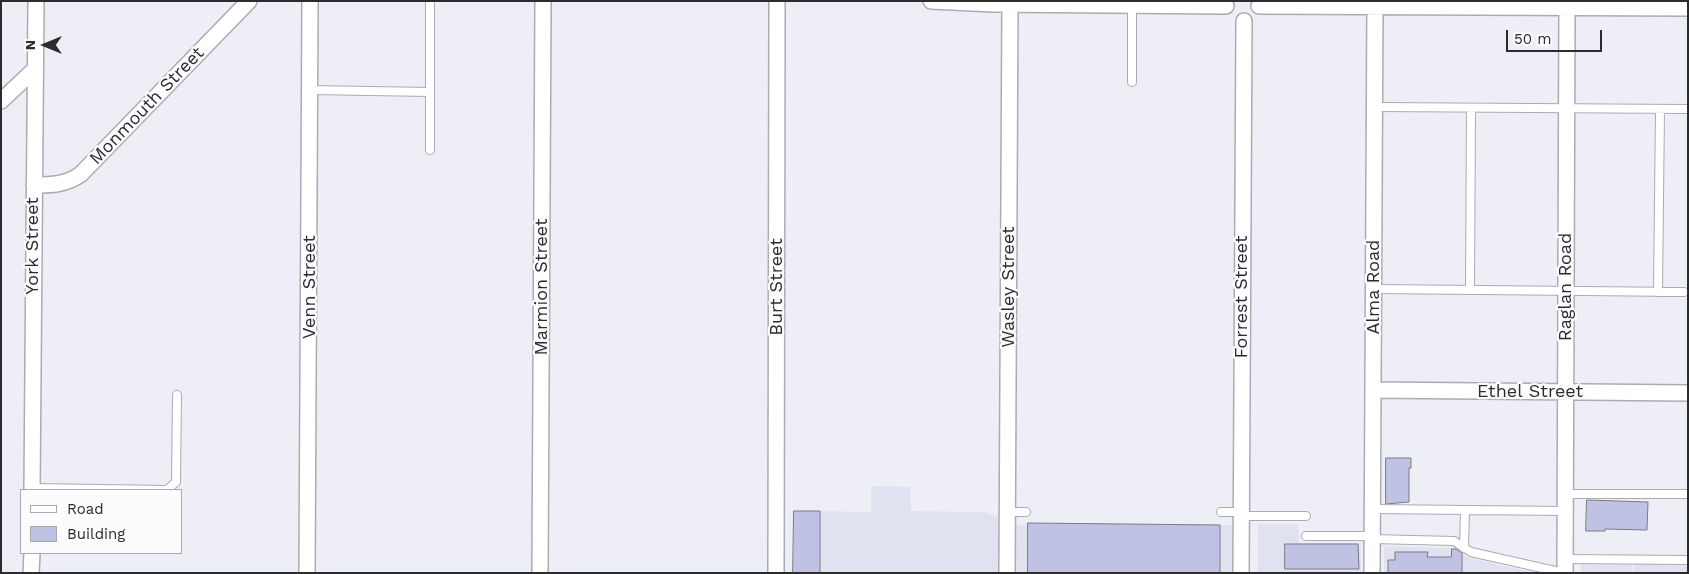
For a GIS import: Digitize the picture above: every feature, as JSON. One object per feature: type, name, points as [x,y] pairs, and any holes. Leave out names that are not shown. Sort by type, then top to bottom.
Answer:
[{"type":"street","name":"York Street","points":[[32,489],[36,1]]},
{"type":"street","name":"Monmouth Street","points":[[34,185],[63,184],[81,174],[249,1]]},
{"type":"street","name":"Venn Street","points":[[307,573],[310,1]]},
{"type":"street","name":"Marmion Street","points":[[540,573],[543,1]]},
{"type":"street","name":"Burt Street","points":[[776,573],[777,1]]},
{"type":"street","points":[[931,1],[1132,5],[1150,3],[1227,4],[1229,14],[1235,20],[1244,21],[1251,19],[1257,13],[1258,3],[1567,4],[1688,8]]},
{"type":"street","name":"Wasley Street","points":[[1007,573],[1010,3]]},
{"type":"street","name":"Alma Road","points":[[1372,573],[1375,4]]},
{"type":"street","name":"Raglan Road","points":[[1565,568],[1567,4]]},
{"type":"street","name":"Forrest Street","points":[[1241,573],[1244,21]]},
{"type":"street","points":[[1,101],[35,68]]},
{"type":"street","name":"Ethel Street","points":[[1373,390],[1688,393]]},
{"type":"street","points":[[32,554],[32,573]]},
{"type":"lane","points":[[430,1],[430,150]]},
{"type":"lane","points":[[1132,5],[1132,82]]},
{"type":"lane","points":[[310,90],[430,92]]},
{"type":"lane","points":[[1375,107],[1688,109]]},
{"type":"lane","points":[[1470,290],[1471,108]]},
{"type":"lane","points":[[1658,292],[1660,109]]},
{"type":"lane","points":[[1374,289],[1684,292]]},
{"type":"lane","points":[[168,489],[176,482],[177,395]]},
{"type":"lane","points":[[1565,494],[1688,494]]},
{"type":"lane","points":[[1372,509],[1565,511]]},
{"type":"lane","points":[[1464,548],[1465,510]]},
{"type":"lane","points":[[1008,512],[1026,512]]},
{"type":"lane","points":[[1221,512],[1306,516]]},
{"type":"lane","points":[[1306,536],[1454,541],[1471,552],[1565,568],[1622,557],[1649,563],[1688,560]]},
{"type":"shaded area","points":[[871,486],[910,487],[911,511],[985,512],[1019,525],[1235,525],[1235,573],[820,573],[820,511],[871,512]]},
{"type":"shaded area","points":[[1258,524],[1298,524],[1299,543],[1361,543],[1361,573],[1258,573]]},
{"type":"shaded area","points":[[1384,546],[1452,548],[1469,558],[1536,573],[1384,573]]},
{"type":"shaded area","points":[[1634,560],[1688,560],[1688,573],[1633,573]]},
{"type":"shaded area","points":[[1581,564],[1632,565],[1632,573],[1581,573]]},
{"type":"building","points":[[1386,458],[1411,458],[1411,468],[1409,468],[1409,502],[1386,504]]},
{"type":"building","points":[[1587,500],[1648,502],[1647,530],[1605,529],[1605,531],[1586,531]]},
{"type":"building","points":[[794,511],[820,511],[820,573],[793,573]]},
{"type":"building","points":[[1028,523],[1220,525],[1220,573],[1028,573]]},
{"type":"building","points":[[1285,544],[1358,544],[1359,569],[1285,569]]},
{"type":"building","points":[[1452,549],[1462,553],[1462,573],[1388,573],[1388,560],[1395,560],[1395,552],[1428,552],[1427,557],[1451,557]]}]
